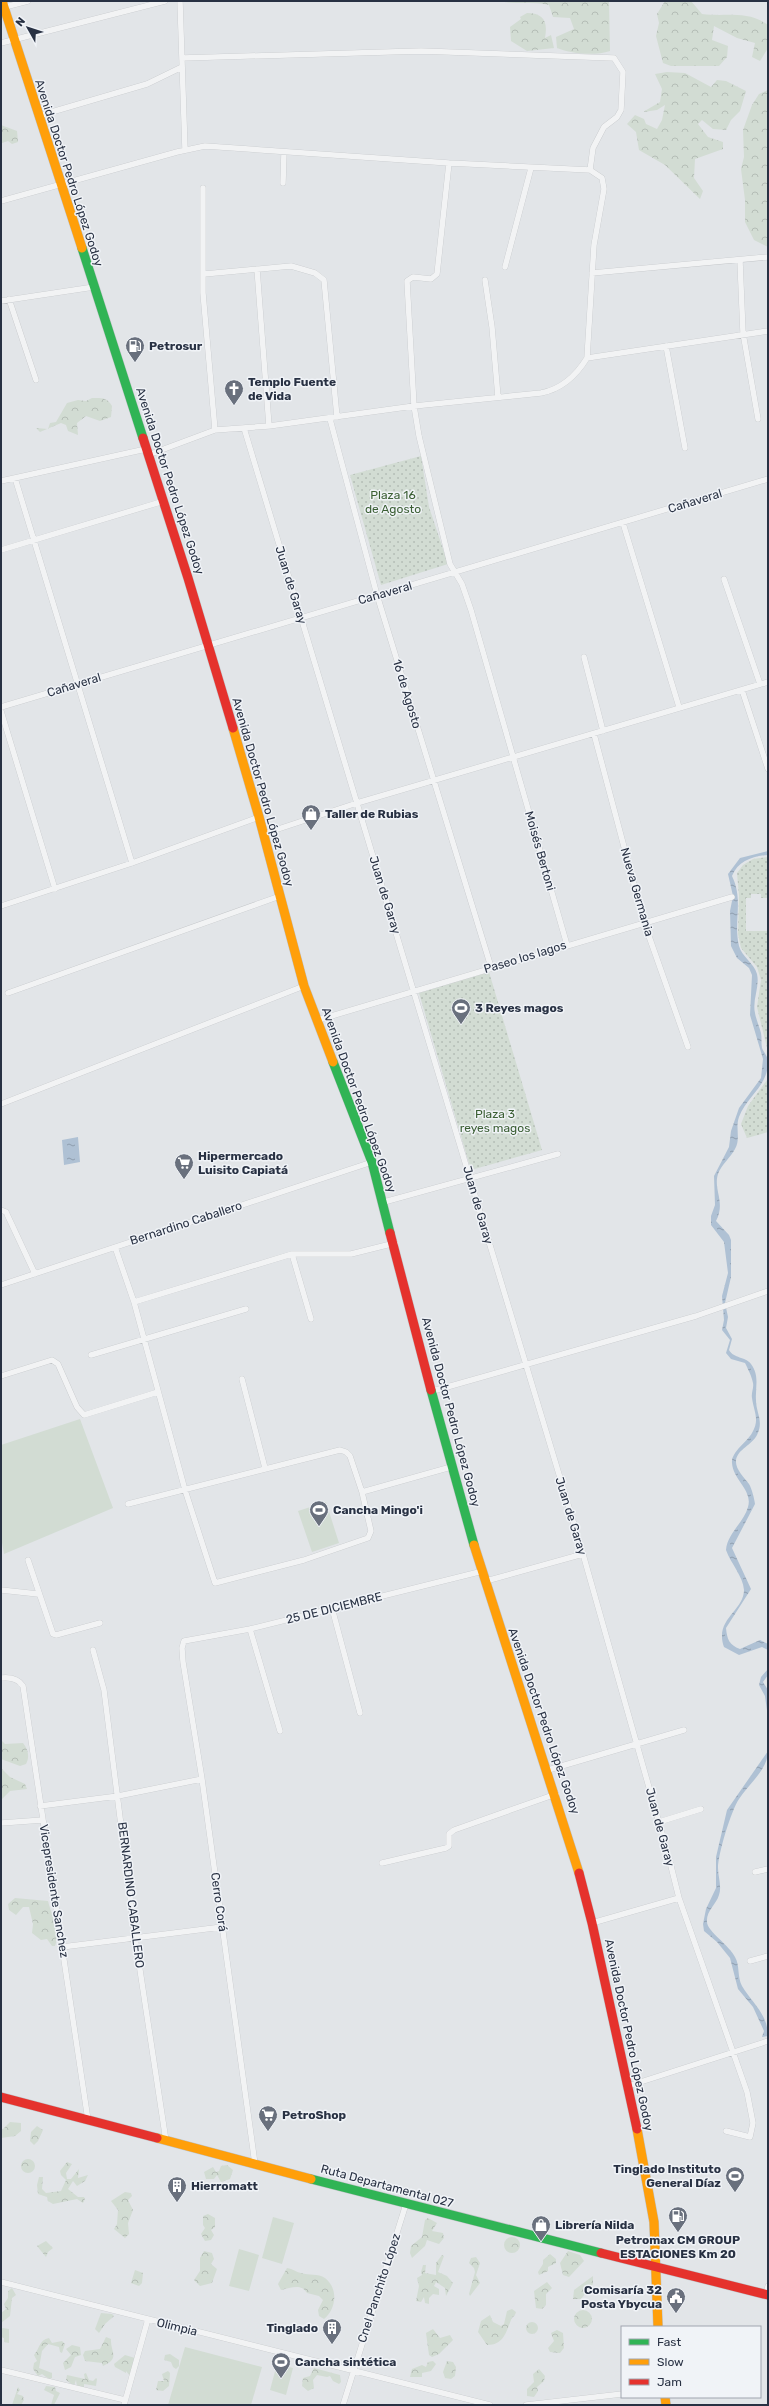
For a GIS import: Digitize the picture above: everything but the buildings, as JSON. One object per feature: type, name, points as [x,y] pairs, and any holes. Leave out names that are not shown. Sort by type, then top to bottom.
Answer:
[{"type":"main road","name":"Avenida Doctor Pedro López Godoy","points":[[2,5],[164,501],[259,817],[304,986],[372,1162],[395,1243],[451,1467],[499,1627],[556,1794],[592,1923],[628,2086],[654,2222],[658,2326]]},
{"type":"main road","name":"Ruta Departamental 027","points":[[1,2097],[406,2204],[656,2267],[767,2292]]},
{"type":"street","points":[[2,5],[28,1]]},
{"type":"street","points":[[1,43],[14,41],[165,1]]},
{"type":"street","points":[[180,1],[185,150]]},
{"type":"street","points":[[182,58],[421,52],[614,58],[623,72],[621,110],[617,117],[604,127],[593,148],[590,170]]},
{"type":"street","points":[[38,116],[147,84],[182,67]]},
{"type":"street","points":[[1,201],[185,150],[205,146],[449,163],[590,170],[596,173],[604,183],[594,245],[587,358],[580,370],[564,384],[551,391],[414,406],[330,419],[215,430],[147,452],[1,481]]},
{"type":"street","points":[[283,184],[284,152]]},
{"type":"street","name":"Moisés Bertoni","points":[[449,163],[437,274],[431,279],[414,277],[407,281],[414,406],[438,519],[450,564],[462,584],[471,610],[568,945]]},
{"type":"street","points":[[505,267],[531,168]]},
{"type":"street","points":[[203,188],[203,293],[215,430]]},
{"type":"street","points":[[592,273],[740,261],[768,257]]},
{"type":"street","points":[[740,261],[743,333],[758,419]]},
{"type":"street","points":[[204,274],[291,266],[315,273],[324,280],[337,417]]},
{"type":"street","points":[[257,269],[269,426]]},
{"type":"street","points":[[485,280],[492,327],[498,397]]},
{"type":"street","points":[[1,301],[94,287]]},
{"type":"street","points":[[9,299],[36,380]]},
{"type":"street","points":[[587,358],[743,333],[768,331]]},
{"type":"street","points":[[666,346],[685,448]]},
{"type":"street","name":"16 de Agosto","points":[[330,419],[377,595],[491,968]]},
{"type":"street","name":"Juan de Garay","points":[[244,428],[583,1554],[679,1898],[734,2051],[747,2092],[753,2128],[750,2137],[726,2131]]},
{"type":"street","points":[[16,478],[33,540],[132,863]]},
{"type":"street","name":"Cañaveral","points":[[1,707],[768,479]]},
{"type":"street","points":[[1,550],[164,501]]},
{"type":"street","points":[[623,523],[679,707]]},
{"type":"street","points":[[724,579],[760,684]]},
{"type":"street","points":[[584,657],[603,731]]},
{"type":"street","points":[[263,834],[357,803],[433,782],[679,707],[768,682]]},
{"type":"street","points":[[742,690],[768,769]]},
{"type":"street","points":[[1,711],[55,888]]},
{"type":"street","name":"Nueva Germania","points":[[594,734],[644,922],[688,1047]]},
{"type":"street","points":[[1,906],[132,863],[259,817]]},
{"type":"street","points":[[8,993],[280,896]]},
{"type":"street","name":"Paseo los lagos","points":[[318,1020],[414,990],[732,897]]},
{"type":"street","points":[[1,1104],[304,986]]},
{"type":"street","points":[[384,1202],[558,1154]]},
{"type":"street","name":"Bernardino Caballero","points":[[1,1285],[372,1162]]},
{"type":"street","points":[[1,1210],[6,1212],[35,1274]]},
{"type":"street","points":[[134,1302],[292,1254],[352,1254],[395,1243]]},
{"type":"street","points":[[115,1247],[134,1302],[185,1490],[213,1581],[217,1583],[328,1553],[368,1538],[371,1531],[362,1492],[350,1456],[346,1452],[340,1450],[265,1468],[185,1490],[128,1504]]},
{"type":"street","points":[[292,1254],[312,1319]]},
{"type":"street","points":[[433,1391],[713,1310],[768,1291]]},
{"type":"street","points":[[91,1355],[246,1309]]},
{"type":"street","points":[[1,1376],[52,1360],[58,1364],[77,1407],[84,1415],[158,1392]]},
{"type":"street","points":[[242,1379],[265,1468]]},
{"type":"street","points":[[362,1492],[451,1467]]},
{"type":"street","points":[[486,1581],[583,1554]]},
{"type":"street","points":[[28,1560],[38,1594],[53,1634],[56,1635],[100,1623]]},
{"type":"street","name":"25 DE DICIEMBRE","points":[[184,1641],[250,1629],[483,1571]]},
{"type":"street","points":[[1,1590],[38,1594]]},
{"type":"street","points":[[332,1608],[360,1713]]},
{"type":"street","points":[[250,1629],[280,1731]]},
{"type":"street","name":"Cerro Corá","points":[[184,1641],[182,1648],[183,1662],[202,1779],[255,2164]]},
{"type":"street","name":"BERNARDINO CABALLERO","points":[[93,1650],[104,1690],[135,1937],[166,2141]]},
{"type":"street","name":"Vicepresidente Sanchez","points":[[1,1678],[13,1678],[20,1681],[23,1686],[88,2120]]},
{"type":"street","points":[[548,1770],[684,1730]]},
{"type":"street","points":[[40,1806],[118,1796],[202,1779]]},
{"type":"street","points":[[382,1863],[446,1848],[449,1846],[448,1834],[454,1830],[556,1794]]},
{"type":"street","points":[[659,1822],[701,1809]]},
{"type":"street","points":[[1,1823],[43,1820]]},
{"type":"street","points":[[755,1872],[768,1869]]},
{"type":"street","points":[[592,1923],[679,1898]]},
{"type":"street","points":[[62,1946],[222,1927]]},
{"type":"street","points":[[750,1961],[768,1956]]},
{"type":"street","points":[[628,2086],[766,2041]]},
{"type":"street","name":"Cnel Panchito López","points":[[343,2405],[352,2371],[406,2204]]},
{"type":"street","name":"Olimpia","points":[[1,2282],[490,2405]]},
{"type":"street","points":[[1,2370],[124,2403],[148,2319]]},
{"type":"street","points":[[526,2405],[621,2394]]},
{"type":"green space","points":[[499,1],[609,1],[610,51],[604,53],[584,54],[557,48],[556,37],[574,29],[570,18],[553,17],[549,5]]},
{"type":"green space","points":[[665,1],[691,1],[702,14],[736,15],[752,17],[760,20],[768,25],[768,48],[760,61],[752,57],[755,43],[737,38],[714,26],[712,40],[728,46],[727,57],[719,66],[671,66],[663,63],[656,36],[659,23],[657,14]]},
{"type":"green space","points":[[527,13],[533,13],[544,20],[546,27],[545,38],[551,35],[554,48],[527,51],[511,41],[510,27],[521,19],[520,17]]},
{"type":"green space","points":[[667,72],[685,73],[711,87],[717,80],[726,81],[746,91],[740,111],[731,120],[726,130],[713,129],[702,120],[698,124],[708,137],[723,142],[723,149],[695,159],[694,178],[703,191],[700,199],[665,165],[639,150],[636,132],[627,124],[635,115],[644,119],[646,124],[657,129],[662,120],[665,105],[657,110],[643,112],[660,102],[662,89],[655,74]]},
{"type":"green space","points":[[768,90],[768,247],[754,240],[745,222],[745,200],[741,169],[744,157],[743,130],[752,105],[759,94]]},
{"type":"green space","points":[[1,125],[17,131],[18,142],[12,144],[8,141],[2,143]]},
{"type":"green space","points":[[92,398],[101,398],[108,401],[112,406],[111,417],[100,421],[86,416],[77,423],[78,435],[68,431],[66,425],[61,423],[48,428],[50,423],[56,422],[67,403],[78,400],[86,401]]},
{"type":"green space","points":[[36,428],[47,429],[40,432]]},
{"type":"green space","name":"Plaza 16 de Agosto","points":[[421,456],[429,507],[448,564],[381,585],[350,475]]},
{"type":"green space","points":[[768,857],[768,1052],[757,1007],[761,980],[757,967],[741,948],[738,934],[739,896],[737,873],[743,865],[753,859]],"holes":[[[751,894],[761,894],[761,898],[767,898],[767,931],[746,931],[746,898],[751,898]]]},
{"type":"green space","name":"Plaza 3 reyes magos","points":[[489,972],[542,1150],[471,1170],[419,993]]},
{"type":"green space","points":[[768,1076],[768,1132],[747,1138],[741,1124],[748,1106],[767,1080]]},
{"type":"green space","points":[[80,1419],[113,1508],[4,1554],[1,1537],[1,1445]]},
{"type":"green space","name":"Cancha Mingo'i","points":[[326,1502],[339,1543],[312,1552],[298,1511]]},
{"type":"green space","points":[[1,1740],[5,1744],[23,1743],[28,1753],[26,1764],[20,1766],[1,1759]]},
{"type":"green space","points":[[1,1768],[10,1777],[25,1784],[27,1789],[10,1791],[1,1800]]},
{"type":"green space","points":[[15,1898],[48,1901],[56,1930],[55,1946],[52,1946],[47,1939],[41,1940],[32,1933],[33,1924],[29,1907],[23,1907],[16,1915],[9,1910],[8,1904]]},
{"type":"green space","points":[[10,2122],[21,2123],[21,2131],[15,2136],[1,2138],[1,2131]]},
{"type":"green space","points":[[37,2126],[43,2130],[38,2141],[34,2145],[30,2141],[31,2132]]},
{"type":"green space","points":[[28,2159],[33,2161],[35,2166],[33,2171],[28,2173],[23,2171],[21,2166],[23,2161]]},
{"type":"green space","points":[[67,2162],[72,2164],[66,2173],[67,2179],[71,2179],[79,2169],[78,2178],[88,2175],[85,2181],[77,2186],[73,2181],[68,2189],[78,2197],[84,2197],[85,2199],[83,2203],[77,2199],[53,2204],[48,2201],[47,2197],[38,2194],[37,2185],[39,2177],[43,2177],[42,2189],[46,2193],[61,2191],[66,2180],[61,2175],[60,2171]]},
{"type":"green space","points":[[227,2165],[233,2170],[230,2179],[221,2182],[217,2175],[214,2179],[206,2179],[204,2172],[213,2167],[216,2172],[219,2171],[221,2166]]},
{"type":"green space","points":[[125,2192],[131,2193],[132,2196],[128,2200],[133,2210],[128,2223],[129,2234],[125,2238],[114,2229],[117,2224],[118,2210],[111,2201]]},
{"type":"green space","points":[[208,2214],[215,2218],[215,2227],[211,2230],[214,2235],[211,2240],[205,2241],[201,2234],[205,2228],[203,2225],[203,2216]]},
{"type":"green space","points":[[273,2217],[294,2223],[282,2264],[262,2258]]},
{"type":"green space","points":[[428,2218],[437,2223],[432,2231],[443,2233],[444,2238],[439,2244],[427,2240],[425,2246],[412,2258],[410,2253],[411,2246],[422,2237],[425,2220]]},
{"type":"green space","points":[[512,2237],[519,2242],[520,2245],[515,2252],[512,2253],[505,2248],[504,2245],[509,2238]]},
{"type":"green space","points":[[46,2241],[53,2248],[48,2252],[46,2257],[37,2246]]},
{"type":"green space","points":[[239,2249],[259,2255],[249,2291],[229,2286]]},
{"type":"green space","points":[[204,2251],[212,2253],[214,2259],[211,2264],[217,2269],[212,2283],[200,2286],[194,2280],[200,2271],[200,2258]]},
{"type":"green space","points":[[568,2251],[580,2255],[584,2261],[569,2277],[563,2275],[560,2263]]},
{"type":"green space","points":[[550,2254],[556,2259],[556,2263],[548,2267],[548,2271],[539,2275],[538,2272],[543,2264],[543,2260]]},
{"type":"green space","points":[[442,2255],[444,2256],[438,2272],[447,2276],[453,2283],[446,2296],[445,2288],[436,2282],[434,2286],[439,2289],[439,2295],[433,2294],[429,2298],[429,2304],[425,2303],[424,2297],[421,2302],[416,2301],[419,2286],[417,2278],[422,2275],[421,2272],[423,2265],[426,2265],[425,2273],[436,2275],[436,2263]]},
{"type":"green space","points":[[476,2257],[480,2263],[476,2275],[480,2283],[470,2296],[469,2294],[475,2272],[474,2268],[469,2263],[471,2258]]},
{"type":"green space","points":[[287,2268],[299,2273],[322,2276],[329,2283],[334,2293],[334,2299],[331,2310],[324,2319],[319,2316],[318,2310],[323,2300],[319,2296],[307,2293],[299,2287],[281,2290],[278,2284]]},
{"type":"green space","points":[[135,2270],[143,2273],[142,2283],[139,2286],[131,2283]]},
{"type":"green space","points":[[593,2276],[593,2284],[581,2299],[573,2299],[574,2290]]},
{"type":"green space","points":[[547,2282],[552,2288],[546,2294],[546,2305],[542,2309],[536,2308],[534,2291]]},
{"type":"green space","points":[[12,2288],[16,2295],[12,2298],[10,2316],[1,2323],[1,2313],[6,2309],[4,2304],[8,2298],[8,2291]]},
{"type":"green space","points":[[512,2309],[516,2312],[516,2314],[511,2319],[504,2337],[497,2343],[487,2345],[478,2332],[481,2321],[490,2315],[493,2322],[501,2326],[504,2324],[507,2311]]},
{"type":"green space","points":[[583,2310],[589,2313],[592,2319],[589,2325],[583,2328],[577,2325],[574,2319],[577,2313]]},
{"type":"green space","points":[[101,2313],[112,2314],[114,2316],[105,2324],[99,2333],[95,2329]]},
{"type":"green space","points":[[532,2322],[536,2324],[538,2328],[536,2332],[532,2334],[528,2332],[526,2328],[528,2324]]},
{"type":"green space","points":[[1,2329],[9,2329],[9,2343],[4,2342],[4,2338],[1,2337]]},
{"type":"green space","points":[[433,2329],[440,2338],[450,2335],[453,2340],[439,2354],[432,2357],[429,2355],[426,2333]]},
{"type":"green space","points":[[557,2330],[563,2333],[564,2348],[560,2353],[550,2352],[548,2348],[554,2341],[551,2333]]},
{"type":"green space","points":[[106,2337],[111,2339],[113,2354],[112,2360],[103,2366],[102,2363],[85,2361],[83,2355],[85,2351],[100,2349]]},
{"type":"green space","points":[[49,2338],[52,2343],[62,2341],[65,2344],[62,2353],[60,2352],[59,2347],[48,2344],[42,2351],[39,2368],[52,2373],[52,2378],[49,2379],[42,2374],[38,2376],[33,2369],[34,2363],[37,2361],[34,2355],[41,2342]]},
{"type":"green space","points":[[72,2345],[80,2347],[81,2355],[75,2357],[71,2367],[65,2370],[63,2363],[71,2355],[66,2349]]},
{"type":"green space","points":[[185,2347],[262,2367],[251,2405],[168,2405]]},
{"type":"green space","points":[[170,2354],[179,2360],[179,2366],[176,2369],[173,2367],[171,2362],[164,2360],[165,2355]]},
{"type":"green space","points":[[125,2355],[135,2358],[130,2376],[126,2371],[126,2373],[115,2367],[114,2364]]},
{"type":"green space","points":[[433,2361],[436,2364],[431,2371],[422,2373],[422,2377],[410,2377],[412,2369],[422,2365],[426,2367],[428,2362]]},
{"type":"green space","points":[[447,2361],[453,2362],[456,2367],[455,2376],[451,2379],[445,2378],[443,2372]]},
{"type":"green space","name":"Cancha sintética","points":[[277,2364],[293,2368],[286,2395],[270,2390]]},
{"type":"green space","points":[[314,2368],[340,2375],[341,2382],[339,2384],[333,2381],[330,2376],[327,2377],[317,2375],[313,2380],[314,2388],[308,2391],[302,2386],[303,2378],[310,2376]]},
{"type":"green space","points":[[539,2369],[545,2376],[544,2381],[537,2387],[538,2391],[534,2397],[527,2396],[527,2389],[534,2382],[533,2374]]},
{"type":"green space","points":[[168,2371],[170,2373],[169,2386],[163,2391],[156,2390],[158,2381],[164,2381],[162,2374]]},
{"type":"green space","points":[[86,2373],[89,2380],[93,2381],[96,2378],[97,2379],[96,2386],[84,2384],[84,2388],[77,2387],[76,2380],[74,2386],[66,2380],[67,2375],[85,2379],[84,2374]]},
{"type":"green space","points":[[46,2386],[55,2387],[56,2391],[60,2393],[54,2405],[51,2405],[54,2395],[44,2390]]},
{"type":"green space","points":[[18,2387],[20,2390],[17,2394],[23,2396],[24,2400],[21,2405],[12,2405]]},
{"type":"water","points":[[768,851],[768,855],[752,858],[742,863],[732,876],[736,885],[738,903],[737,937],[739,946],[755,970],[758,979],[754,1008],[761,1033],[762,1048],[768,1060],[767,1070],[765,1078],[739,1117],[737,1145],[719,1171],[717,1180],[720,1208],[716,1221],[729,1235],[731,1240],[731,1277],[725,1303],[728,1317],[726,1328],[732,1339],[729,1350],[734,1355],[749,1361],[754,1368],[756,1378],[756,1405],[760,1421],[757,1435],[752,1442],[739,1453],[736,1460],[738,1470],[750,1486],[755,1504],[732,1548],[751,1589],[726,1628],[729,1641],[733,1646],[740,1649],[760,1640],[768,1644],[768,1650],[762,1647],[739,1655],[724,1647],[722,1637],[726,1622],[743,1597],[744,1590],[739,1575],[726,1550],[727,1544],[732,1533],[743,1518],[749,1501],[748,1495],[733,1469],[732,1459],[752,1433],[756,1424],[756,1416],[752,1396],[753,1383],[749,1370],[745,1363],[731,1359],[726,1353],[730,1340],[722,1330],[724,1320],[722,1296],[728,1273],[724,1242],[711,1225],[711,1216],[715,1205],[714,1176],[729,1147],[731,1131],[739,1108],[761,1078],[763,1059],[750,1015],[752,975],[749,968],[737,958],[731,946],[730,911],[733,896],[728,874],[740,858]]},
{"type":"water","points":[[78,1137],[80,1162],[64,1165],[62,1140]]},
{"type":"water","points":[[768,1669],[768,1675],[763,1682],[768,1690],[768,1718],[765,1696],[759,1685],[761,1677]]},
{"type":"water","points":[[768,1751],[765,1764],[739,1799],[729,1822],[718,1868],[720,1892],[718,1899],[707,1918],[708,1926],[729,1948],[737,1960],[742,1986],[759,2009],[765,2021],[768,2036],[762,2037],[764,2031],[753,2007],[738,1989],[730,1958],[717,1942],[704,1931],[703,1924],[706,1909],[716,1888],[716,1857],[727,1810]]},
{"type":"traffic: fast","points":[[82,248],[143,438]]},
{"type":"traffic: fast","points":[[333,1062],[372,1162],[390,1233]]},
{"type":"traffic: fast","points":[[431,1390],[474,1545]]},
{"type":"traffic: fast","points":[[311,2179],[601,2253]]},
{"type":"traffic: slow","points":[[2,1],[82,248]]},
{"type":"traffic: slow","points":[[233,728],[259,817],[304,986],[333,1062]]},
{"type":"traffic: slow","points":[[474,1545],[579,1873]]},
{"type":"traffic: slow","points":[[637,2129],[654,2222],[658,2326]]},
{"type":"traffic: slow","points":[[157,2138],[311,2179]]},
{"type":"traffic: slow","points":[[665,2398],[666,2405]]},
{"type":"traffic: jam","points":[[143,438],[188,578],[233,728]]},
{"type":"traffic: jam","points":[[390,1233],[431,1390]]},
{"type":"traffic: jam","points":[[579,1873],[592,1923],[637,2129]]},
{"type":"traffic: jam","points":[[1,2097],[157,2138]]},
{"type":"traffic: jam","points":[[601,2253],[768,2295]]},
{"type":"place","name":"Petrosur","points":[[135,363]]},
{"type":"place","name":"Templo Fuente de Vida","points":[[234,406]]},
{"type":"place","name":"Taller de Rubias","points":[[311,831]]},
{"type":"place","name":"3 Reyes magos","points":[[461,1025]]},
{"type":"place","name":"Hipermercado Luisito Capiatá","points":[[184,1180]]},
{"type":"place","name":"Cancha Mingo'i","points":[[319,1527]]},
{"type":"place","name":"PetroShop","points":[[268,2132]]},
{"type":"place","name":"Tinglado Instituto General Díaz","points":[[735,2193]]},
{"type":"place","name":"Hierromatt","points":[[177,2203]]},
{"type":"place","name":"Petromax CM GROUP ESTACIONES Km 20","points":[[678,2233]]},
{"type":"place","name":"Librería Nilda","points":[[541,2242]]},
{"type":"place","name":"Comisaría 32 Posta Ybycua","points":[[676,2314]]},
{"type":"place","name":"Tinglado","points":[[332,2345]]},
{"type":"place","name":"Cancha sintética","points":[[281,2379]]}]
